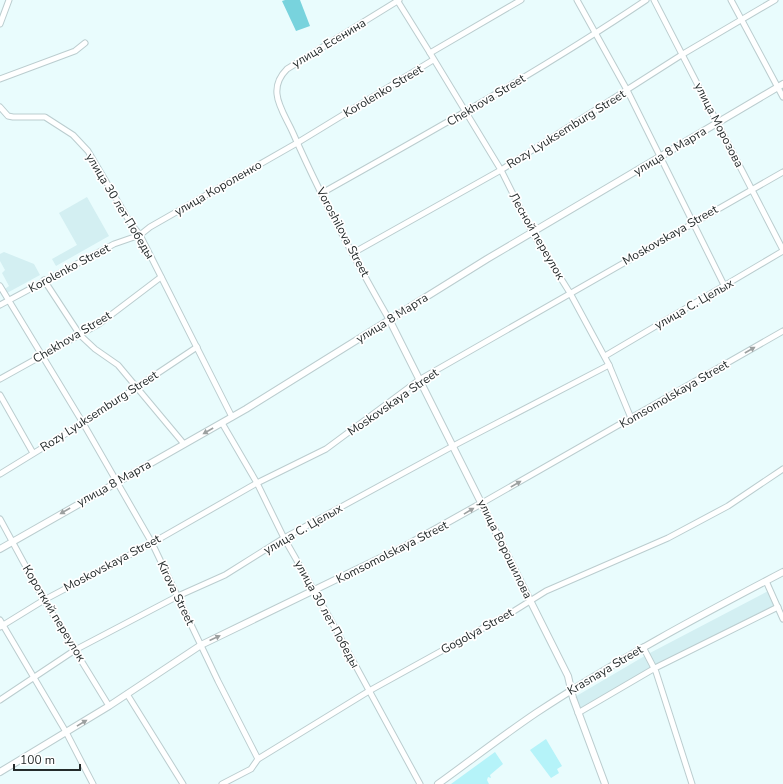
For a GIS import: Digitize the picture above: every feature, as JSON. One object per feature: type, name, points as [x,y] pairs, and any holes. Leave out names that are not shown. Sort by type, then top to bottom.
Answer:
[{"type":"main road","name":"улица 8 Марта","points":[[0,549],[116,481],[222,423],[532,232],[781,86]]},
{"type":"main road","name":"улица Ворошилова","points":[[390,320],[568,676],[578,713],[604,784]]},
{"type":"main road","name":"Komsomolskaya Street","points":[[0,772],[109,706],[201,645],[315,591],[435,531],[482,503]]},
{"type":"main road","name":"Krasnaya Street","points":[[438,784],[535,714],[571,691],[643,647],[783,572]]},
{"type":"street","points":[[0,24],[9,0]]},
{"type":"street","points":[[398,0],[430,53]]},
{"type":"street","name":"улица Есенина","points":[[297,143],[277,94],[281,75],[294,64],[398,0]]},
{"type":"street","name":"Korolenko Street","points":[[297,143],[433,60],[430,53],[521,0]]},
{"type":"street","points":[[576,0],[627,90],[725,287]]},
{"type":"street","name":"Chekhova Street","points":[[322,193],[467,112],[596,34],[646,0]]},
{"type":"street","name":"улица Морозова","points":[[654,0],[783,251]]},
{"type":"street","points":[[731,0],[781,86],[783,96]]},
{"type":"street","name":"Rozy Lyuksemburg Street","points":[[353,253],[501,170],[683,54],[775,0]]},
{"type":"street","points":[[0,79],[75,51],[85,44]]},
{"type":"street","name":"Лесной переулок","points":[[433,60],[467,112],[501,170],[532,232],[570,293],[605,356],[631,418]]},
{"type":"street","name":"улица 30 лет Победы","points":[[0,107],[8,116],[45,117],[73,135],[88,151],[131,224],[140,235],[232,417]]},
{"type":"street","name":"Voroshilova Street","points":[[297,143],[353,253],[390,320]]},
{"type":"street","name":"улица Короленко","points":[[140,235],[156,224],[297,143]]},
{"type":"street","name":"Moskovskaya Street","points":[[2,626],[44,600],[152,543],[257,483],[326,449],[419,380],[693,221],[783,172]]},
{"type":"street","name":"Korolenko Street","points":[[0,305],[44,280],[114,244],[140,235]]},
{"type":"street","name":"улица С. Целых","points":[[605,356],[725,287],[783,251]]},
{"type":"street","name":"Chekhova Street","points":[[0,379],[99,324],[161,277]]},
{"type":"street","points":[[44,280],[80,335],[95,349],[118,365],[138,387],[184,444]]},
{"type":"street","name":"Kirova Street","points":[[0,286],[83,423],[152,543],[258,759]]},
{"type":"street","name":"Komsomolskaya Street","points":[[482,503],[783,331]]},
{"type":"street","name":"Rozy Lyuksemburg Street","points":[[0,474],[83,423],[196,347]]},
{"type":"street","name":"улица С. Целых","points":[[0,700],[76,650],[178,596],[225,575],[284,538],[453,446],[609,365]]},
{"type":"street","points":[[0,395],[33,453]]},
{"type":"street","name":"улица 30 лет Победы","points":[[222,423],[257,483],[284,538],[315,591],[420,784]]},
{"type":"street","name":"Gogolya Street","points":[[222,784],[251,769],[258,759],[369,691],[546,591],[668,538],[728,506],[783,469]]},
{"type":"street","name":"Короткий переулок","points":[[0,519],[44,600],[109,706]]},
{"type":"street","points":[[766,581],[783,619]]},
{"type":"street","name":"Krasnaya Street","points":[[578,713],[655,668],[778,606]]},
{"type":"street","points":[[0,620],[2,626],[66,732],[93,784]]},
{"type":"street","points":[[643,647],[655,668],[692,784]]},
{"type":"street","points":[[127,694],[183,784]]},
{"type":"shaded area","points":[[300,0],[310,26],[296,31],[282,1]]},
{"type":"shaded area","points":[[87,197],[109,236],[56,266],[52,259],[77,245],[59,213]]},
{"type":"shaded area","points":[[4,252],[34,264],[40,275],[7,293],[5,289],[9,286],[2,273],[5,270],[0,261],[0,254]]},
{"type":"shaded area","points":[[770,590],[778,607],[655,668],[578,713],[573,698],[648,654]]},
{"type":"shaded area","points":[[546,739],[562,766],[557,769],[559,773],[551,778],[530,750]]},
{"type":"shaded area","points":[[495,752],[503,764],[490,775],[491,778],[488,777],[487,780],[489,784],[451,784]]}]
